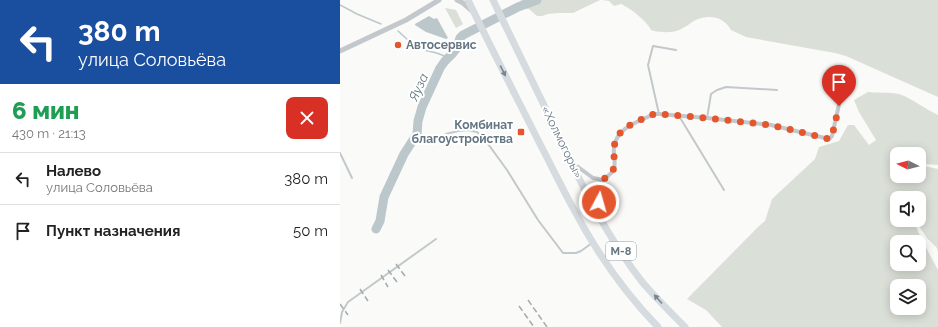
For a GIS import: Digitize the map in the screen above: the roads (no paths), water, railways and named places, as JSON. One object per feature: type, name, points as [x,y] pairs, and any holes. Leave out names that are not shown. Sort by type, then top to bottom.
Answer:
[{"type":"highway","name":"М-8","points":[[468,0],[474,14]]},
{"type":"highway","name":"«Холмогоры»","points":[[494,2],[570,161],[601,220],[624,256],[644,283],[684,327]]},
{"type":"highway","name":"«Холмогоры»","points":[[474,14],[572,206],[593,243],[628,293],[658,327]]},
{"type":"street","points":[[340,50],[406,20],[438,0]]},
{"type":"street","points":[[458,0],[474,14]]},
{"type":"street","points":[[601,220],[599,194],[600,187],[603,180],[614,170],[614,149],[617,137],[618,134],[626,128],[654,114],[678,115],[771,125],[829,139],[832,136],[842,90],[833,78]]},
{"type":"street","points":[[570,161],[593,178],[603,180]]},
{"type":"lane","points":[[659,114],[648,65],[653,46],[676,50]]},
{"type":"lane","points":[[707,118],[711,94],[717,90],[726,87],[777,90]]},
{"type":"lane","points":[[678,115],[724,190]]},
{"type":"lane","points":[[446,134],[468,130],[476,132],[483,137],[538,220],[563,253],[576,253],[593,243]]},
{"type":"lane","points":[[340,153],[352,178]]},
{"type":"lane","points":[[340,323],[342,312],[348,302],[436,239]]},
{"type":"waterway","name":"Яуза","points":[[376,229],[380,221],[384,197],[404,154],[417,134],[418,121],[422,107],[440,68],[456,49],[460,38],[463,35],[518,7],[537,0]]},
{"type":"waterway","points":[[340,5],[381,24]]},
{"type":"waterway","points":[[398,31],[417,47],[448,58]]},
{"type":"railway","points":[[396,264],[405,276]]},
{"type":"railway","points":[[388,270],[397,282]]},
{"type":"railway","points":[[381,275],[388,287]]},
{"type":"railway","points":[[360,289],[368,301]]},
{"type":"railway","points":[[528,300],[547,327]]},
{"type":"railway","points":[[340,304],[348,315]]},
{"type":"railway","points":[[519,306],[534,327]]},
{"type":"place","name":"Автосервис","points":[[398,45]]},
{"type":"place","name":"Комбинат благоустройства","points":[[521,132]]}]
